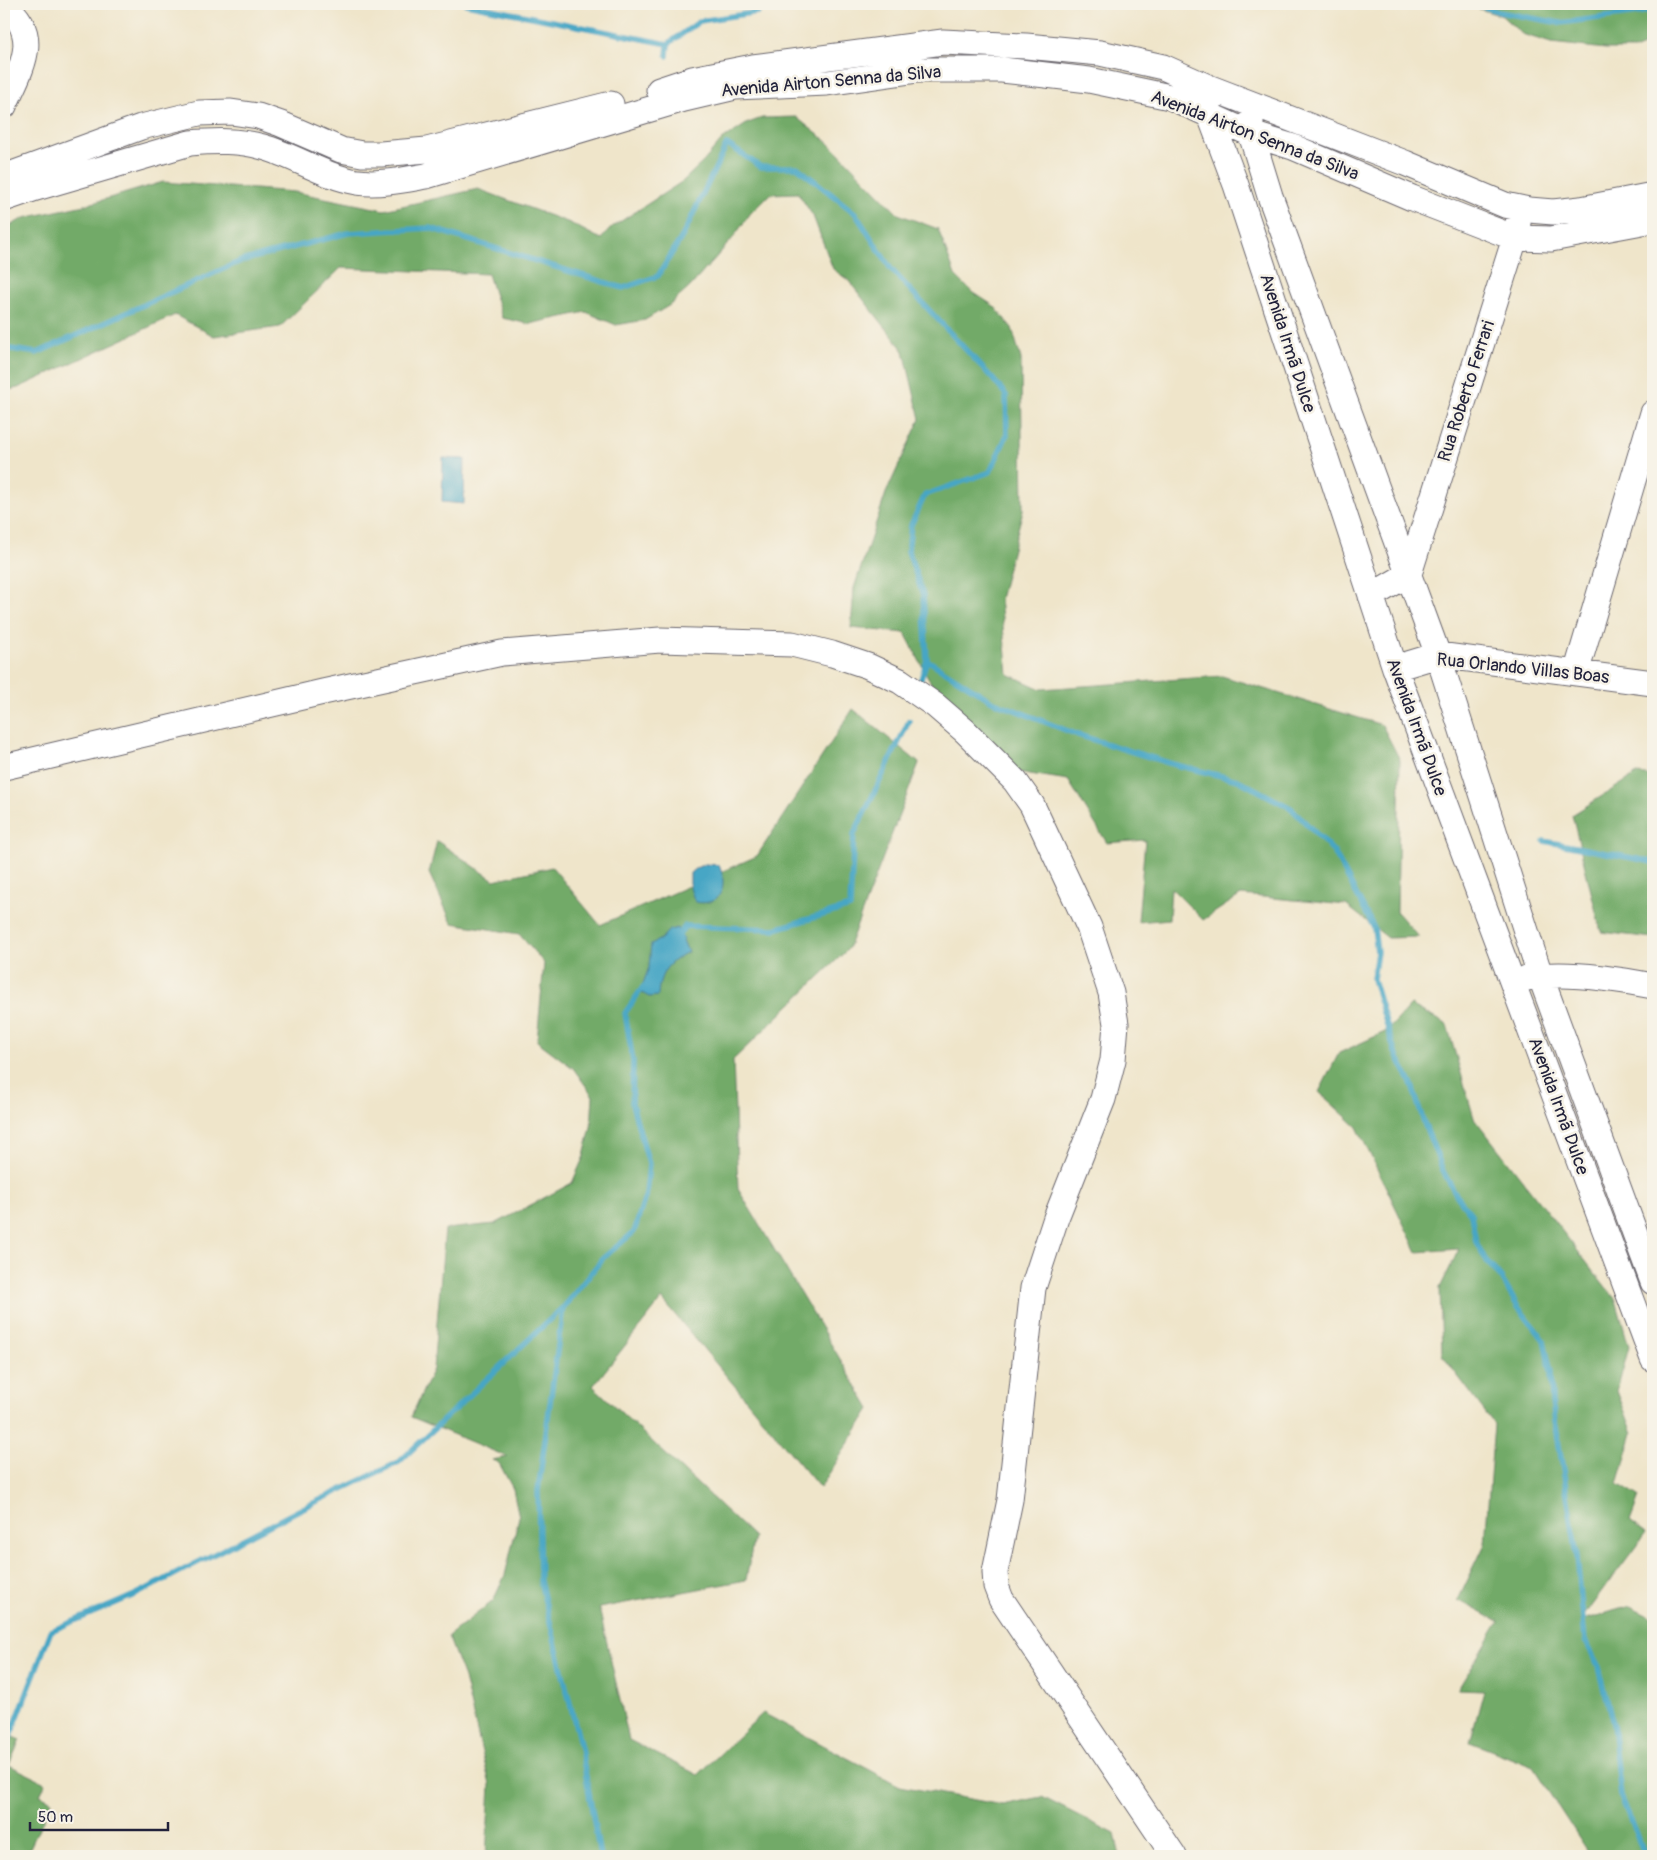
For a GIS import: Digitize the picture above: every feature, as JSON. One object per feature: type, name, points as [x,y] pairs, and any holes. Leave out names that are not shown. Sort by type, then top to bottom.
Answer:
[{"type":"street","points":[[4,5],[14,13],[22,24],[26,39],[23,63],[4,106]]},
{"type":"street","name":"Avenida Airton Senna da Silva","points":[[4,178],[141,127],[199,113],[231,112],[258,116],[334,147],[362,154],[427,150],[616,103],[692,79],[753,67],[943,42],[1026,46],[1100,53],[1162,67],[1208,87],[1405,163],[1505,205],[1553,212],[1581,209],[1653,195]]},
{"type":"street","points":[[825,57],[827,83]]},
{"type":"street","name":"Avenida Airton Senna da Silva","points":[[4,199],[190,143],[215,141],[240,142],[264,147],[334,176],[358,182],[388,182],[426,176],[684,99],[735,87],[827,83],[918,70],[1002,70],[1089,80],[1170,97],[1251,134],[1293,147],[1412,198],[1515,238],[1552,238],[1653,220]]},
{"type":"street","name":"Avenida Irmã Dulce","points":[[1208,87],[1209,114],[1236,185],[1395,668],[1653,1359]]},
{"type":"street","name":"Avenida Irmã Dulce","points":[[1249,103],[1251,134],[1270,196],[1438,655],[1540,975],[1653,1282]]},
{"type":"street","points":[[435,148],[443,171]]},
{"type":"street","name":"Rua Roberto Ferrari","points":[[1409,574],[1515,238],[1521,208]]},
{"type":"street","points":[[1576,673],[1653,413]]},
{"type":"street","points":[[1371,596],[1409,574]]},
{"type":"street","points":[[4,767],[323,692],[502,653],[660,640],[792,644],[832,654],[868,666],[900,681],[936,706],[965,731],[1015,781],[1032,805],[1089,927],[1111,993],[1116,1024],[1113,1060],[1103,1099],[1056,1218],[1033,1288],[1010,1500],[995,1572],[996,1586],[1001,1599],[1174,1856]]},
{"type":"street","name":"Rua Orlando Villas Boas","points":[[1395,668],[1438,655],[1653,682]]},
{"type":"street","points":[[1512,980],[1540,975],[1578,976],[1653,986]]},
{"type":"green space","points":[[1454,4],[1653,4],[1653,42],[1636,49],[1606,49],[1551,43],[1522,34],[1502,16],[1473,7]]},
{"type":"green space","points":[[796,117],[830,144],[898,214],[938,229],[955,275],[971,291],[994,306],[1012,328],[1021,359],[1023,510],[1000,599],[1008,674],[1041,689],[1222,676],[1382,725],[1400,760],[1397,912],[1419,937],[1388,938],[1346,905],[1241,895],[1203,920],[1171,888],[1169,919],[1138,922],[1145,840],[1107,843],[1068,780],[1017,772],[932,685],[905,633],[851,628],[854,588],[886,493],[920,419],[904,351],[848,280],[833,269],[813,216],[798,193],[770,194],[750,214],[733,238],[690,287],[670,305],[645,320],[616,325],[586,312],[529,324],[502,318],[488,274],[341,268],[280,327],[214,336],[175,315],[18,388],[4,391],[4,229],[24,218],[89,204],[163,182],[295,192],[384,210],[478,189],[570,223],[601,239],[612,227],[683,181],[722,140],[748,123],[762,118]]},
{"type":"green space","points":[[853,709],[919,763],[848,949],[733,1060],[738,1189],[870,1409],[820,1488],[662,1299],[593,1386],[754,1537],[746,1580],[599,1608],[629,1740],[698,1775],[763,1713],[900,1786],[1002,1805],[1042,1797],[1115,1834],[1120,1856],[486,1856],[490,1785],[464,1678],[448,1636],[493,1601],[505,1575],[519,1517],[513,1489],[499,1463],[492,1460],[508,1457],[411,1417],[433,1369],[445,1229],[495,1224],[572,1183],[584,1156],[591,1127],[593,1096],[573,1068],[537,1041],[544,963],[519,934],[452,923],[429,873],[437,841],[494,880],[552,867],[600,925],[757,856]]},
{"type":"green space","points":[[1637,774],[1653,776],[1653,938],[1601,932],[1572,815]]},
{"type":"green space","points":[[1411,1005],[1447,1025],[1474,1118],[1616,1300],[1629,1347],[1617,1391],[1633,1433],[1618,1484],[1639,1497],[1630,1521],[1646,1533],[1580,1621],[1630,1606],[1653,1617],[1653,1856],[1591,1856],[1533,1767],[1470,1742],[1484,1690],[1458,1689],[1499,1622],[1458,1600],[1485,1544],[1494,1424],[1442,1355],[1440,1288],[1459,1249],[1417,1252],[1357,1127],[1319,1092],[1339,1053],[1387,1031]]},
{"type":"green space","points":[[4,1718],[13,1722],[8,1735],[20,1740],[9,1765],[46,1783],[40,1795],[52,1801],[29,1850],[41,1856],[4,1856]]},
{"type":"water","points":[[443,458],[465,459],[464,504],[442,502]]},
{"type":"water","points":[[705,864],[719,865],[722,873],[722,888],[720,894],[711,901],[704,903],[695,902],[690,888],[690,873]]},
{"type":"water","points":[[678,928],[688,952],[675,960],[666,969],[660,981],[658,996],[649,997],[640,992],[649,967],[651,944],[661,939],[669,930]]},
{"type":"waterway","points":[[466,4],[668,44]]},
{"type":"waterway","points":[[667,56],[668,44],[700,21],[758,12],[762,4]]},
{"type":"waterway","points":[[1474,4],[1499,12],[1560,23],[1638,13],[1653,9]]},
{"type":"waterway","points":[[4,348],[37,353],[241,261],[348,233],[430,228],[623,288],[658,276],[683,235],[727,144],[761,167],[797,167],[855,213],[891,269],[1006,395],[1007,435],[990,472],[925,495],[911,525],[908,551],[923,595],[927,660],[921,679]]},
{"type":"waterway","points":[[927,660],[992,701],[1078,735],[1172,764],[1238,780],[1291,808],[1334,852],[1374,928],[1377,952],[1373,979],[1395,1052],[1412,1085],[1424,1123],[1444,1173],[1457,1196],[1471,1214],[1476,1242],[1485,1259],[1501,1278],[1518,1307],[1544,1340],[1551,1372],[1552,1402],[1577,1556],[1585,1640],[1599,1667],[1613,1724],[1621,1797],[1645,1856]]},
{"type":"waterway","points":[[677,938],[685,926],[775,929],[850,907],[854,834],[909,721]]},
{"type":"waterway","points":[[1544,841],[1653,862]]},
{"type":"waterway","points":[[600,1856],[581,1748],[540,1581],[538,1491],[563,1308],[603,1258],[634,1232],[646,1194],[649,1164],[632,1104],[633,1061],[625,1013],[643,987]]},
{"type":"waterway","points":[[4,1784],[8,1742],[51,1631],[137,1594],[299,1510],[399,1462],[562,1308]]}]
